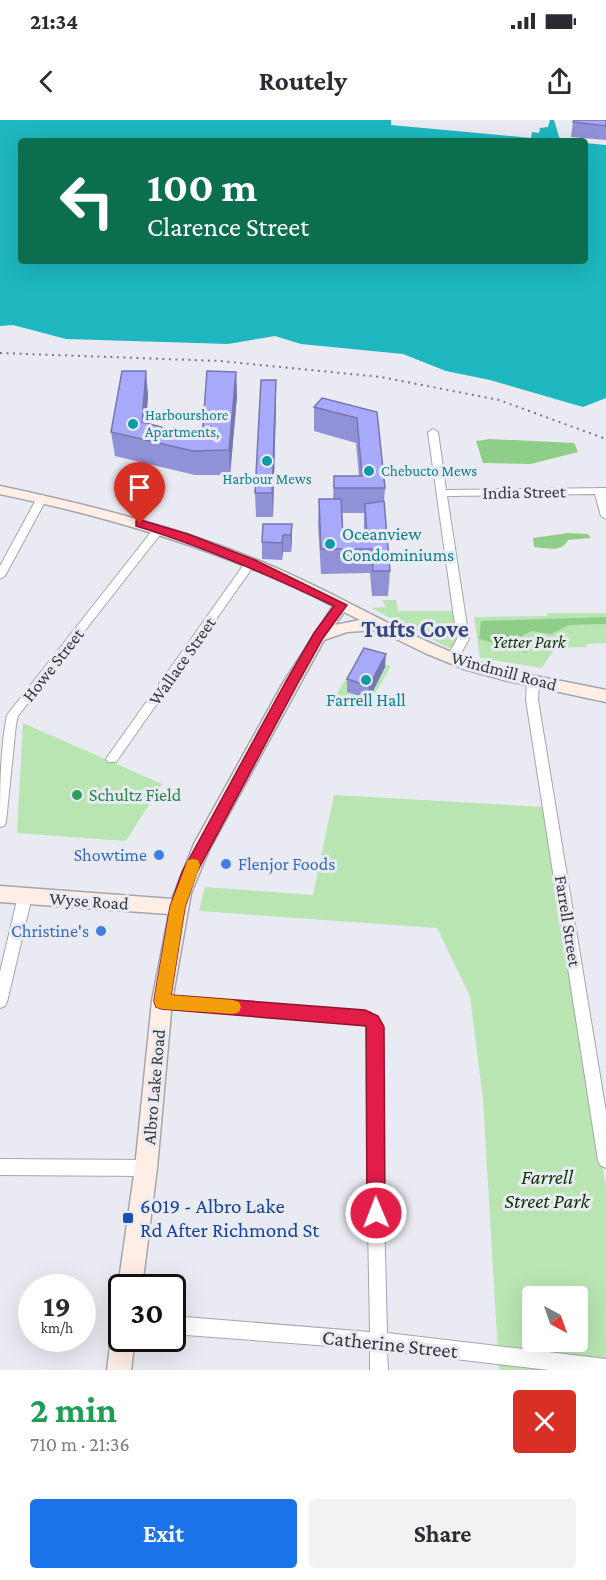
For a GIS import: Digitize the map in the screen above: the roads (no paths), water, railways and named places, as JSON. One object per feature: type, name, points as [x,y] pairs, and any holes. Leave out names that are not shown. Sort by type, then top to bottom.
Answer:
[{"type":"main road","name":"Windmill Road","points":[[0,490],[42,498],[159,529],[251,562],[452,659],[533,682],[606,696]]},
{"type":"main road","name":"Albro Lake Road","points":[[132,1274],[146,1168],[162,1001],[178,907],[185,882],[200,849],[319,636],[341,605]]},
{"type":"main road","points":[[319,636],[336,629],[360,624],[381,625]]},
{"type":"main road","name":"Wyse Road","points":[[0,894],[178,907]]},
{"type":"main road","points":[[119,1370],[121,1352]]},
{"type":"street","points":[[433,432],[463,639],[452,659]]},
{"type":"street","points":[[602,491],[606,516]]},
{"type":"street","name":"India Street","points":[[442,493],[602,491]]},
{"type":"street","points":[[1,573],[42,498]]},
{"type":"street","name":"Howe Street","points":[[0,822],[5,724],[159,529]]},
{"type":"street","name":"Wallace Street","points":[[112,759],[251,562]]},
{"type":"street","name":"Farrell Street","points":[[533,682],[532,700],[606,1160]]},
{"type":"street","points":[[0,1002],[25,896]]},
{"type":"street","points":[[162,1001],[365,1017],[376,1027],[375,1171],[379,1370]]},
{"type":"street","points":[[0,1167],[146,1168]]},
{"type":"street","name":"Catherine Street","points":[[186,1326],[379,1341],[606,1368]]},
{"type":"water","points":[[0,120],[391,120],[391,125],[531,138],[18,138],[18,264],[588,264],[588,143],[606,145],[606,398],[583,407],[490,380],[446,371],[403,354],[301,344],[275,336],[228,344],[66,339],[13,325],[0,326]]},
{"type":"water","points":[[550,120],[554,120],[559,138],[531,138],[532,132],[539,133],[540,128],[548,127]]},
{"type":"railway","points":[[0,353],[220,361],[381,377],[499,400],[606,439]]},
{"type":"place","name":"Harbourshore Apartments,","points":[[133,424]]},
{"type":"place","name":"Harbour Mews","points":[[267,461]]},
{"type":"place","name":"Chebucto Mews","points":[[369,471]]},
{"type":"place","name":"Oceanview Condominiums","points":[[330,544]]},
{"type":"place","name":"Farrell Hall","points":[[366,680]]},
{"type":"place","name":"Schultz Field","points":[[77,795]]},
{"type":"place","name":"Showtime","points":[[159,855]]},
{"type":"place","name":"Flenjor Foods","points":[[226,864]]},
{"type":"place","name":"Christine's","points":[[101,931]]},
{"type":"place","name":"6019 - Albro Lake Rd After Richmond St","points":[[128,1218]]},
{"type":"district","name":"Tufts Cove","points":[[415,628]]},
{"type":"park label","name":"Yetter Park","points":[[529,642]]},
{"type":"park label","name":"Farrell Street Park","points":[[547,1189]]}]
